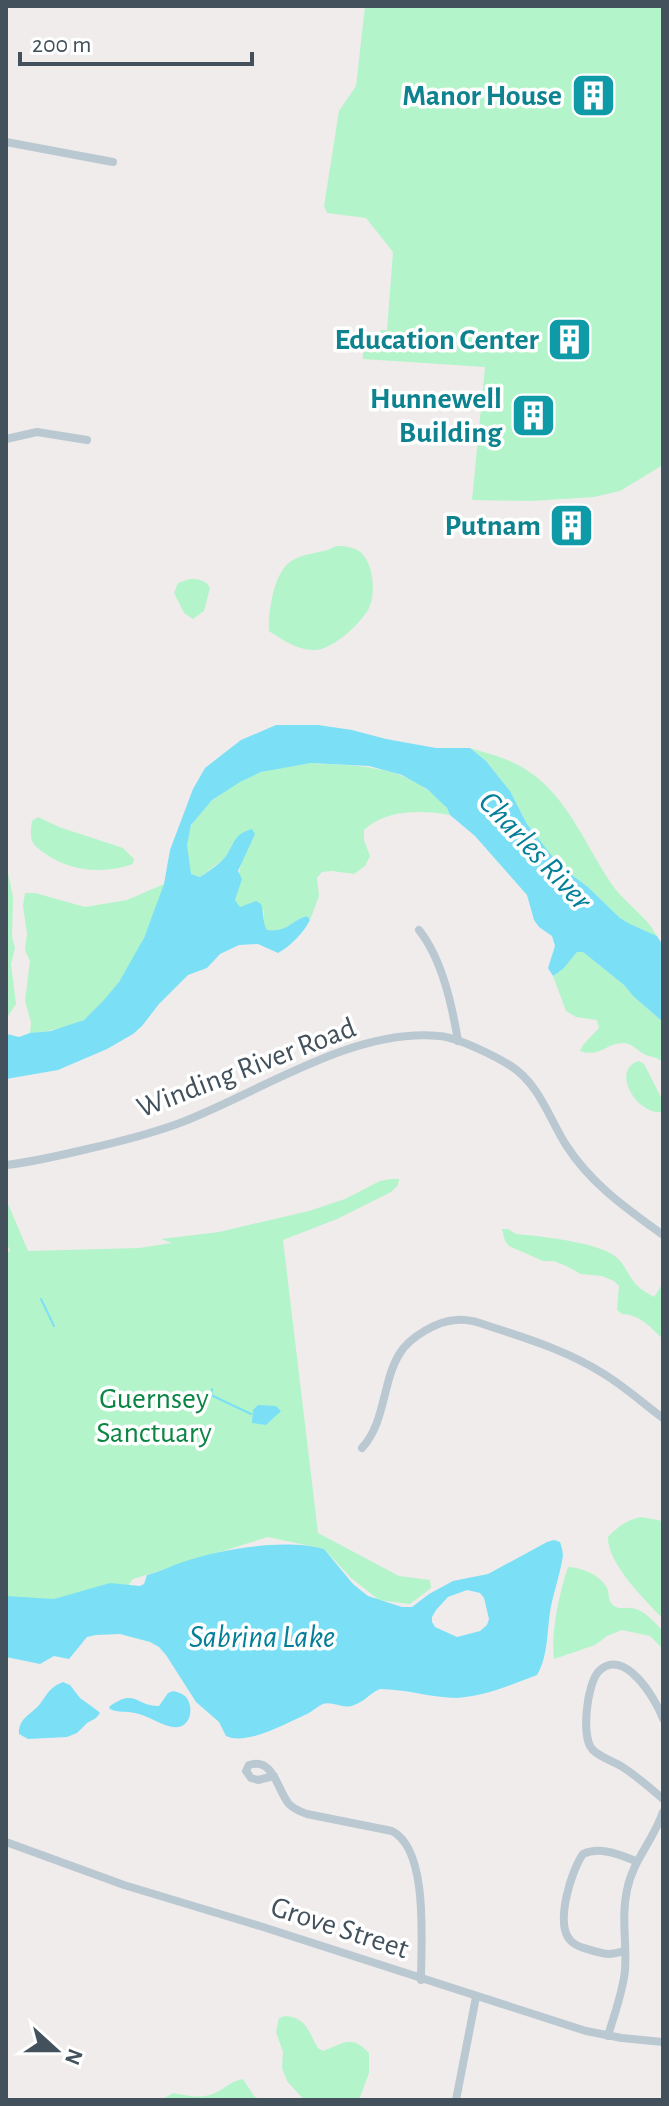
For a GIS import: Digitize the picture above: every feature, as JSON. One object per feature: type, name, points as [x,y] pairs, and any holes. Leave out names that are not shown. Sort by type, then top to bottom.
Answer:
[{"type":"street","points":[[6,142],[113,162]]},
{"type":"street","points":[[6,439],[37,432],[87,440]]},
{"type":"street","points":[[419,930],[430,944],[452,1008],[458,1041]]},
{"type":"street","name":"Winding River Road","points":[[6,1165],[28,1163],[113,1143],[177,1124],[355,1045],[413,1035],[440,1036],[512,1066],[528,1081],[547,1108],[567,1146],[600,1186],[663,1235]]},
{"type":"street","points":[[362,1448],[372,1437],[400,1353],[437,1325],[457,1319],[541,1343],[582,1361],[663,1418]]},
{"type":"street","points":[[663,1719],[641,1682],[624,1668],[609,1665],[596,1675],[587,1713],[586,1738],[590,1746],[663,1799]]},
{"type":"street","points":[[274,1776],[289,1804],[298,1810],[400,1835],[412,1856],[421,1899],[421,1980]]},
{"type":"street","points":[[608,2036],[625,1966],[625,1903],[629,1882],[636,1861],[663,1812]]},
{"type":"street","name":"Grove Street","points":[[6,1842],[124,1885],[586,2031],[663,2042]]},
{"type":"street","points":[[625,1966],[611,1956],[575,1945],[564,1931],[564,1916],[570,1886],[583,1854],[597,1850],[636,1861]]},
{"type":"street","points":[[611,1956],[624,1951]]},
{"type":"street","points":[[456,2100],[476,1997]]},
{"type":"green space","points":[[365,6],[663,6],[663,465],[620,491],[594,497],[531,501],[472,500],[485,367],[363,359],[363,348],[372,344],[381,330],[387,330],[393,252],[366,218],[327,213],[324,206],[339,111],[356,86]]},
{"type":"green space","points":[[336,546],[358,551],[370,568],[373,583],[368,610],[352,629],[329,646],[315,650],[297,647],[269,631],[277,582],[286,565],[293,560]]},
{"type":"green space","points":[[190,579],[202,580],[210,588],[204,611],[193,619],[184,613],[174,593],[178,583]]},
{"type":"green space","points":[[470,748],[515,763],[543,782],[567,810],[616,890],[657,936],[620,918],[588,887],[560,866],[527,824],[510,791],[486,761]]},
{"type":"green space","points":[[311,763],[392,772],[435,796],[450,815],[405,813],[373,823],[364,830],[370,856],[365,866],[354,874],[322,872],[317,878],[319,896],[310,920],[307,916],[285,928],[267,930],[263,923],[264,911],[240,908],[235,900],[243,857],[233,843],[225,858],[200,877],[191,874],[188,836],[206,806],[239,781],[261,772]]},
{"type":"green space","points":[[38,817],[123,848],[134,859],[133,864],[88,870],[55,860],[32,841],[32,821]]},
{"type":"green space","points":[[6,863],[13,897],[12,937],[15,948],[11,964],[16,1004],[6,1019]]},
{"type":"green space","points":[[164,884],[139,949],[111,993],[80,1022],[30,1033],[31,1022],[25,1001],[30,961],[25,950],[25,893],[85,907],[127,900]]},
{"type":"green space","points":[[577,951],[583,952],[624,985],[663,1022],[663,1063],[627,1043],[593,1053],[580,1051],[599,1028],[597,1020],[576,1017],[566,1011],[553,976]]},
{"type":"green space","points":[[639,1061],[644,1064],[663,1101],[663,1112],[644,1107],[630,1091],[627,1073]]},
{"type":"green space","name":"Guernsey Sanctuary","points":[[391,1179],[399,1179],[391,1192],[337,1219],[283,1240],[318,1533],[399,1576],[430,1580],[431,1588],[410,1604],[379,1600],[351,1578],[324,1549],[268,1537],[133,1579],[125,1590],[49,1602],[6,1601],[6,1252],[10,1251],[6,1241],[6,1199],[28,1251],[139,1248],[172,1243],[161,1239],[219,1232],[309,1211]]},
{"type":"green space","points":[[502,1229],[516,1234],[582,1243],[606,1251],[618,1259],[638,1287],[654,1297],[663,1283],[663,1339],[640,1319],[617,1310],[619,1286],[614,1281],[602,1276],[581,1274],[509,1246]]},
{"type":"green space","points":[[641,1517],[663,1521],[663,1619],[628,1581],[609,1547],[608,1537],[612,1533]]},
{"type":"green space","points":[[568,1567],[585,1570],[600,1579],[614,1606],[637,1609],[649,1617],[663,1631],[663,1649],[650,1636],[622,1630],[595,1645],[554,1659],[556,1613]]},
{"type":"green space","points":[[285,2016],[303,2023],[323,2051],[352,2042],[369,2053],[369,2073],[359,2100],[304,2100],[287,2081],[282,2068],[283,2052],[276,2032],[279,2018]]},
{"type":"green space","points":[[243,2079],[254,2096],[261,2100],[161,2100],[173,2093],[208,2096]]},
{"type":"water","name":"Charles River","points":[[276,725],[318,725],[436,748],[470,748],[486,761],[510,791],[527,824],[560,866],[588,887],[620,918],[657,936],[662,944],[663,1022],[583,952],[577,952],[553,976],[548,968],[555,946],[552,936],[534,920],[527,895],[475,836],[450,815],[427,789],[402,775],[369,766],[311,763],[261,772],[212,800],[191,825],[187,845],[191,874],[200,877],[224,859],[238,836],[252,829],[255,834],[238,871],[242,879],[235,900],[240,907],[256,901],[261,904],[267,930],[285,928],[307,916],[310,920],[296,939],[278,953],[258,944],[239,945],[220,954],[207,968],[188,975],[133,1034],[58,1070],[6,1079],[6,1027],[7,1034],[19,1037],[51,1031],[84,1020],[104,1000],[119,982],[144,938],[164,884],[170,850],[193,789],[205,768],[241,740]]},
{"type":"water","points":[[258,1405],[276,1406],[281,1411],[266,1425],[252,1423],[253,1410]]},
{"type":"water","name":"Sabrina Lake","points":[[547,1542],[560,1542],[563,1556],[541,1668],[537,1675],[478,1695],[448,1698],[380,1689],[354,1705],[323,1704],[266,1732],[235,1738],[226,1736],[219,1722],[196,1702],[166,1655],[150,1642],[120,1634],[96,1635],[87,1637],[69,1659],[54,1656],[40,1664],[6,1657],[6,1596],[54,1599],[110,1583],[140,1586],[147,1575],[198,1557],[253,1546],[291,1545],[324,1549],[353,1584],[368,1596],[402,1607],[412,1607],[453,1581],[488,1574]],"holes":[[[467,1590],[480,1593],[489,1619],[480,1631],[457,1637],[435,1627],[432,1617],[448,1597]]]},
{"type":"water","points":[[63,1682],[100,1713],[96,1718],[67,1737],[28,1739],[19,1734],[23,1720],[52,1688]]},
{"type":"water","points":[[173,1691],[185,1696],[190,1709],[189,1719],[178,1727],[109,1707],[130,1698],[159,1706]]},
{"type":"waterway","points":[[41,1299],[54,1326]]},
{"type":"waterway","points":[[212,1389],[211,1395],[251,1414]]},
{"type":"place","name":"Manor House","points":[[593,95]]},
{"type":"place","name":"Education Center","points":[[570,339]]},
{"type":"place","name":"Hunnewell Building","points":[[533,415]]},
{"type":"place","name":"Putnam","points":[[572,525]]}]
